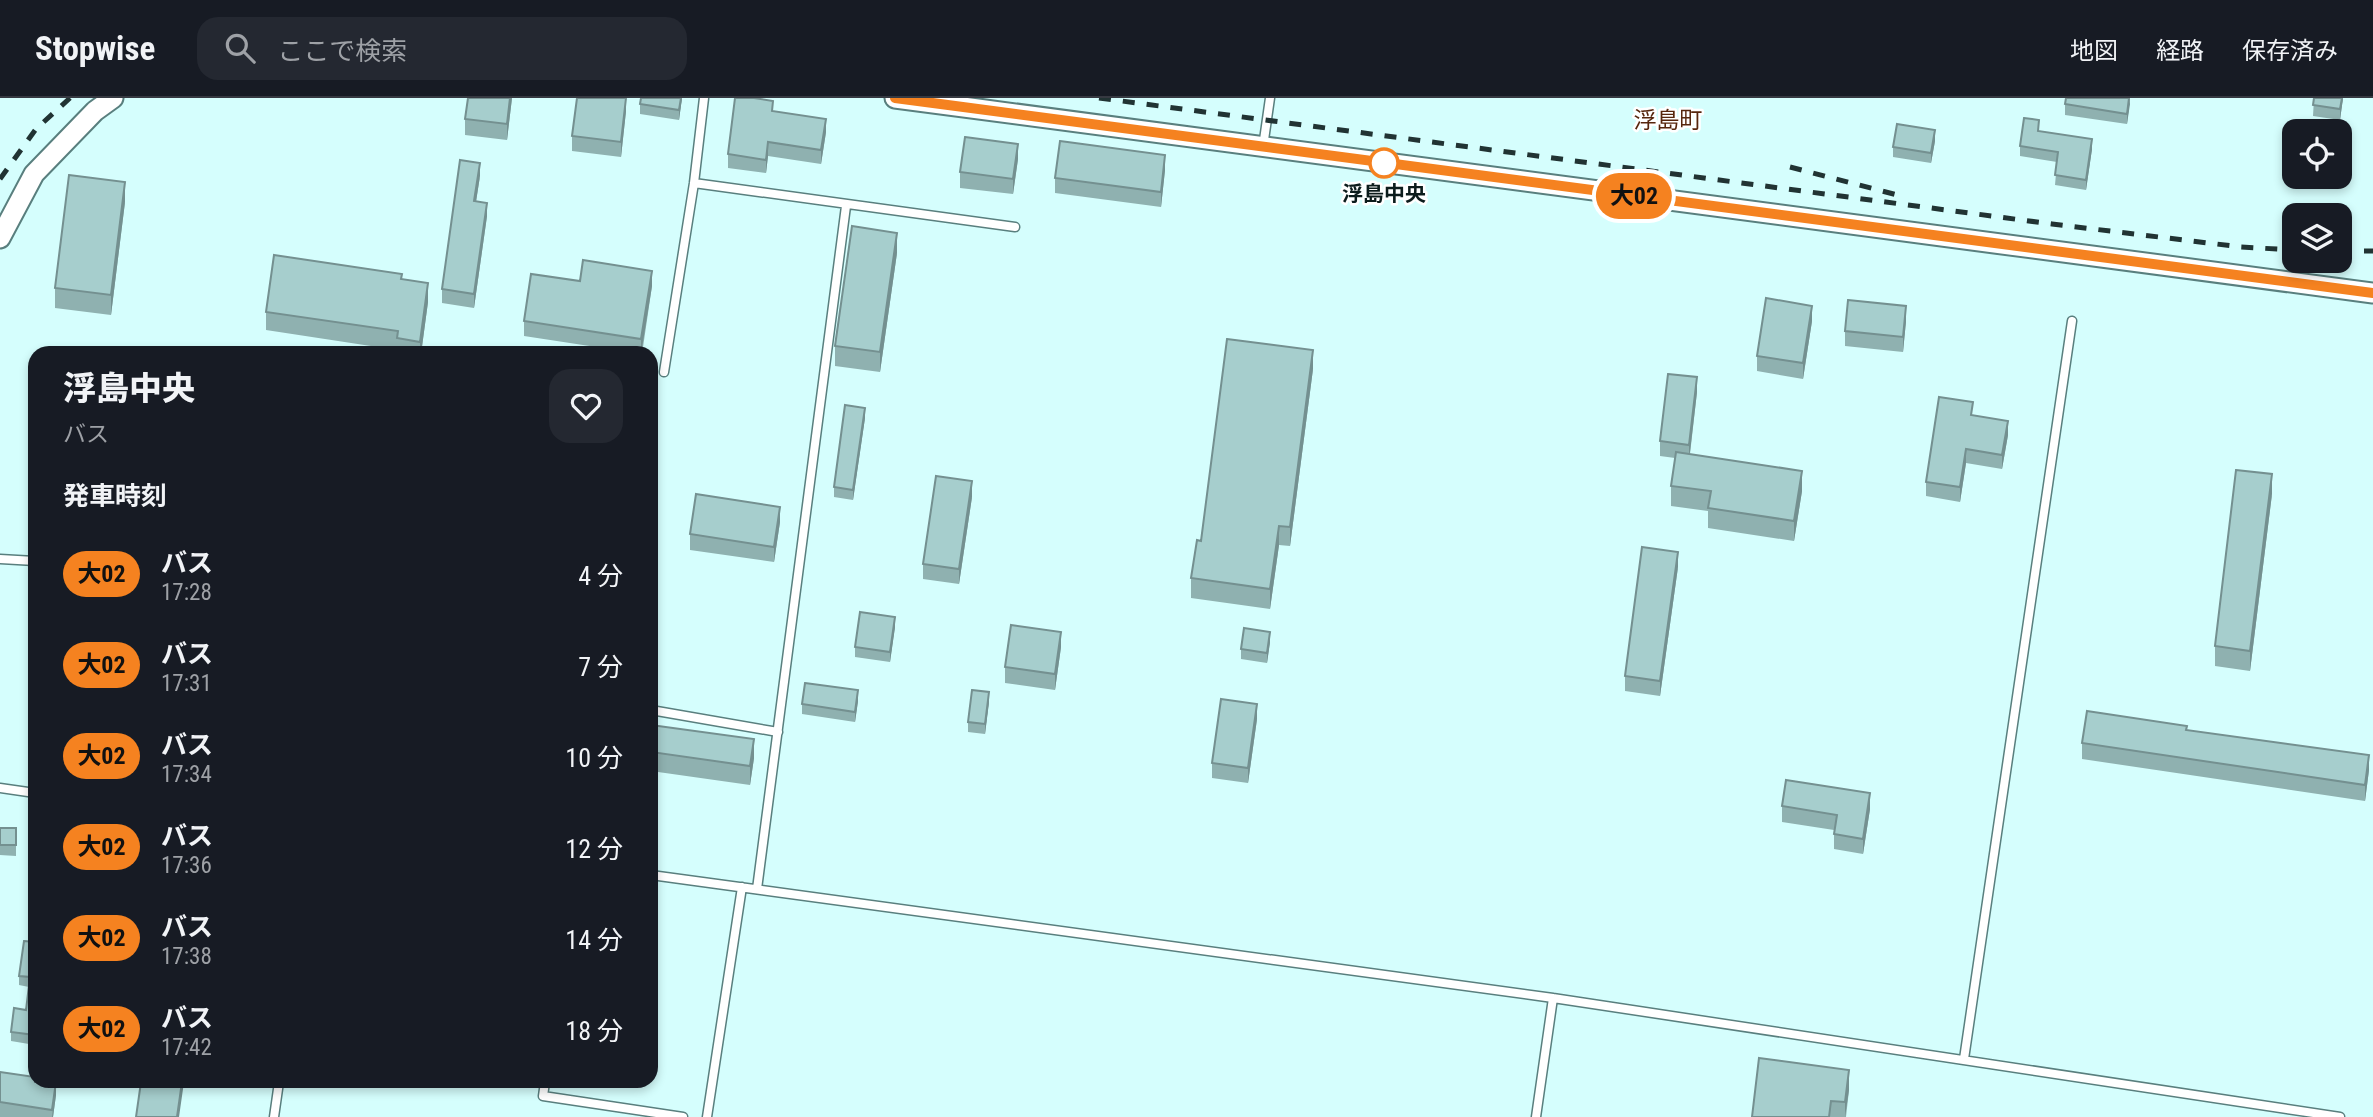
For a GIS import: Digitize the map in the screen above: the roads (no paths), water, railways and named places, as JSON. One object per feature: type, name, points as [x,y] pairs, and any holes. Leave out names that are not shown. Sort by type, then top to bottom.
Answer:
[{"type":"street","points":[[0,238],[34,174],[86,120],[113,98]]},
{"type":"street","points":[[895,98],[2373,293]]},
{"type":"lane","points":[[664,372],[694,183],[704,98]]},
{"type":"lane","points":[[1263,147],[1270,98]]},
{"type":"lane","points":[[694,183],[846,206],[1015,227]]},
{"type":"lane","points":[[757,889],[846,206]]},
{"type":"lane","points":[[1964,1059],[2071,321]]},
{"type":"lane","points":[[0,558],[28,560]]},
{"type":"lane","points":[[658,711],[778,732]]},
{"type":"lane","points":[[0,788],[28,792]]},
{"type":"lane","points":[[658,876],[1553,998],[2340,1117]]},
{"type":"lane","points":[[707,1117],[742,887]]},
{"type":"lane","points":[[1536,1117],[1553,998]]},
{"type":"lane","points":[[274,1117],[278,1088]]},
{"type":"lane","points":[[544,1088],[543,1096],[683,1117]]},
{"type":"railway","points":[[0,179],[36,129],[70,98]]},
{"type":"railway","points":[[1099,98],[2052,224],[2241,247],[2282,249]]},
{"type":"railway","points":[[1790,167],[1905,197]]},
{"type":"railway","points":[[2352,251],[2373,251]]},
{"type":"place","name":"浮島中央","points":[[1384,163]]},
{"type":"district","name":"浮島町","points":[[1668,120]]}]
